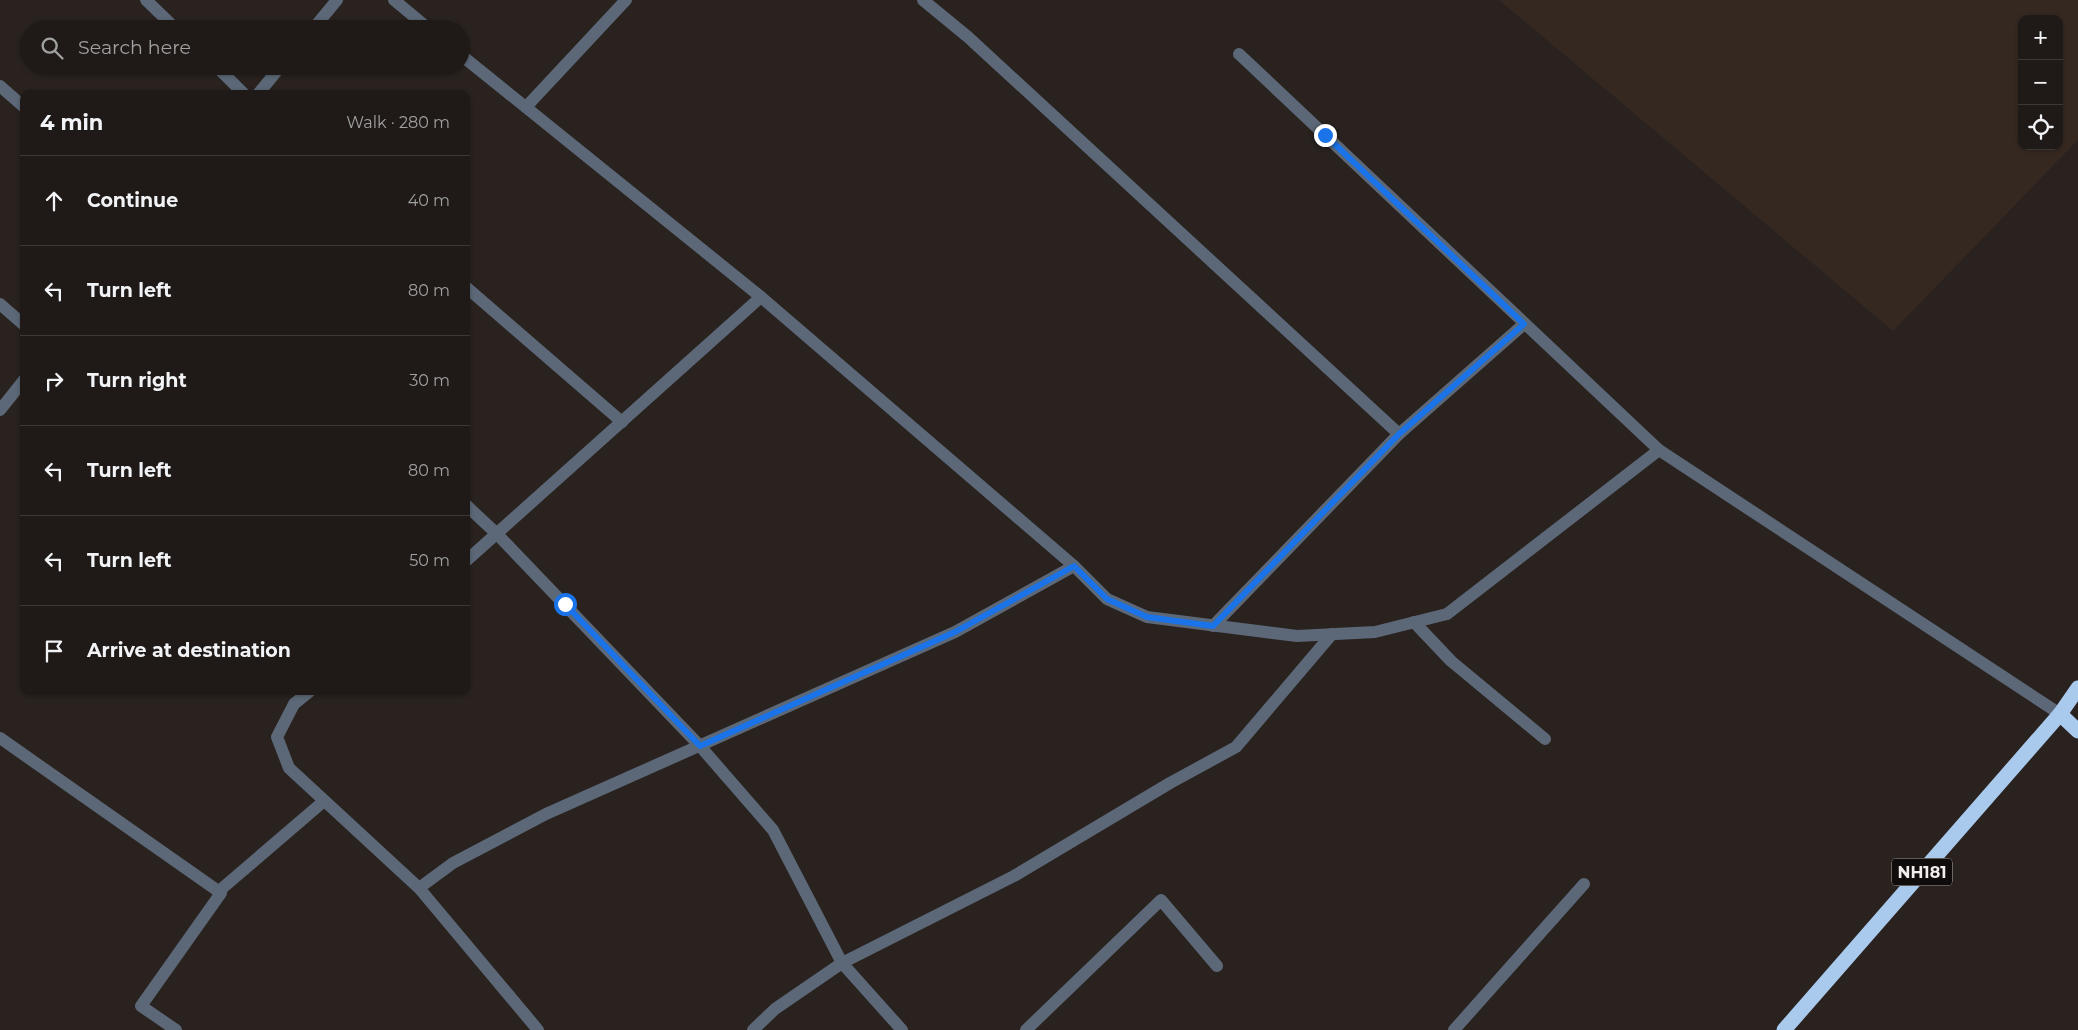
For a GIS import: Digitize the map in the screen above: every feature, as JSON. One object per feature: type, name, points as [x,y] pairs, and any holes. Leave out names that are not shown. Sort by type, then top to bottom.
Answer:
[{"type":"highway","points":[[2078,688],[2060,714],[2078,731]]},
{"type":"highway","name":"NH181","points":[[1784,1030],[2060,714]]},
{"type":"street","points":[[146,0],[167,20]]},
{"type":"street","points":[[320,20],[337,0]]},
{"type":"street","points":[[394,0],[418,20]]},
{"type":"street","points":[[526,108],[626,0]]},
{"type":"street","points":[[923,0],[968,37],[1399,434]]},
{"type":"street","points":[[1239,54],[1659,450],[2060,714]]},
{"type":"street","points":[[470,62],[760,297],[1074,566],[1107,599],[1147,617],[1297,636],[1375,632],[1447,614],[1659,450]]},
{"type":"street","points":[[225,75],[240,90]]},
{"type":"street","points":[[261,90],[274,75]]},
{"type":"street","points":[[0,86],[20,104]]},
{"type":"street","points":[[470,290],[622,422]]},
{"type":"street","points":[[470,558],[760,297]]},
{"type":"street","points":[[0,304],[20,322]]},
{"type":"street","points":[[1213,626],[1399,434],[1524,324]]},
{"type":"street","points":[[0,410],[20,385]]},
{"type":"street","points":[[470,509],[497,534],[700,746],[773,830],[842,963],[902,1030]]},
{"type":"street","points":[[419,888],[453,863],[546,814],[955,632],[1074,566]]},
{"type":"street","points":[[1414,622],[1451,661],[1545,739]]},
{"type":"street","points":[[753,1030],[775,1009],[842,963],[1014,876],[1170,783],[1236,747],[1332,634]]},
{"type":"street","points":[[305,695],[294,704],[277,737],[289,768],[419,888],[538,1030]]},
{"type":"street","points":[[0,738],[219,892]]},
{"type":"street","points":[[176,1030],[141,1006],[221,893],[219,892],[324,801]]},
{"type":"street","points":[[1454,1030],[1584,884]]},
{"type":"street","points":[[1026,1030],[1161,900],[1217,966]]},
{"type":"shaded area","points":[[1499,0],[2078,0],[2078,140],[1893,331]]},
{"type":"route","points":[[565,604],[700,746],[955,632],[1074,566],[1107,599],[1147,617],[1213,626],[1399,434],[1524,324],[1325,135]]}]
